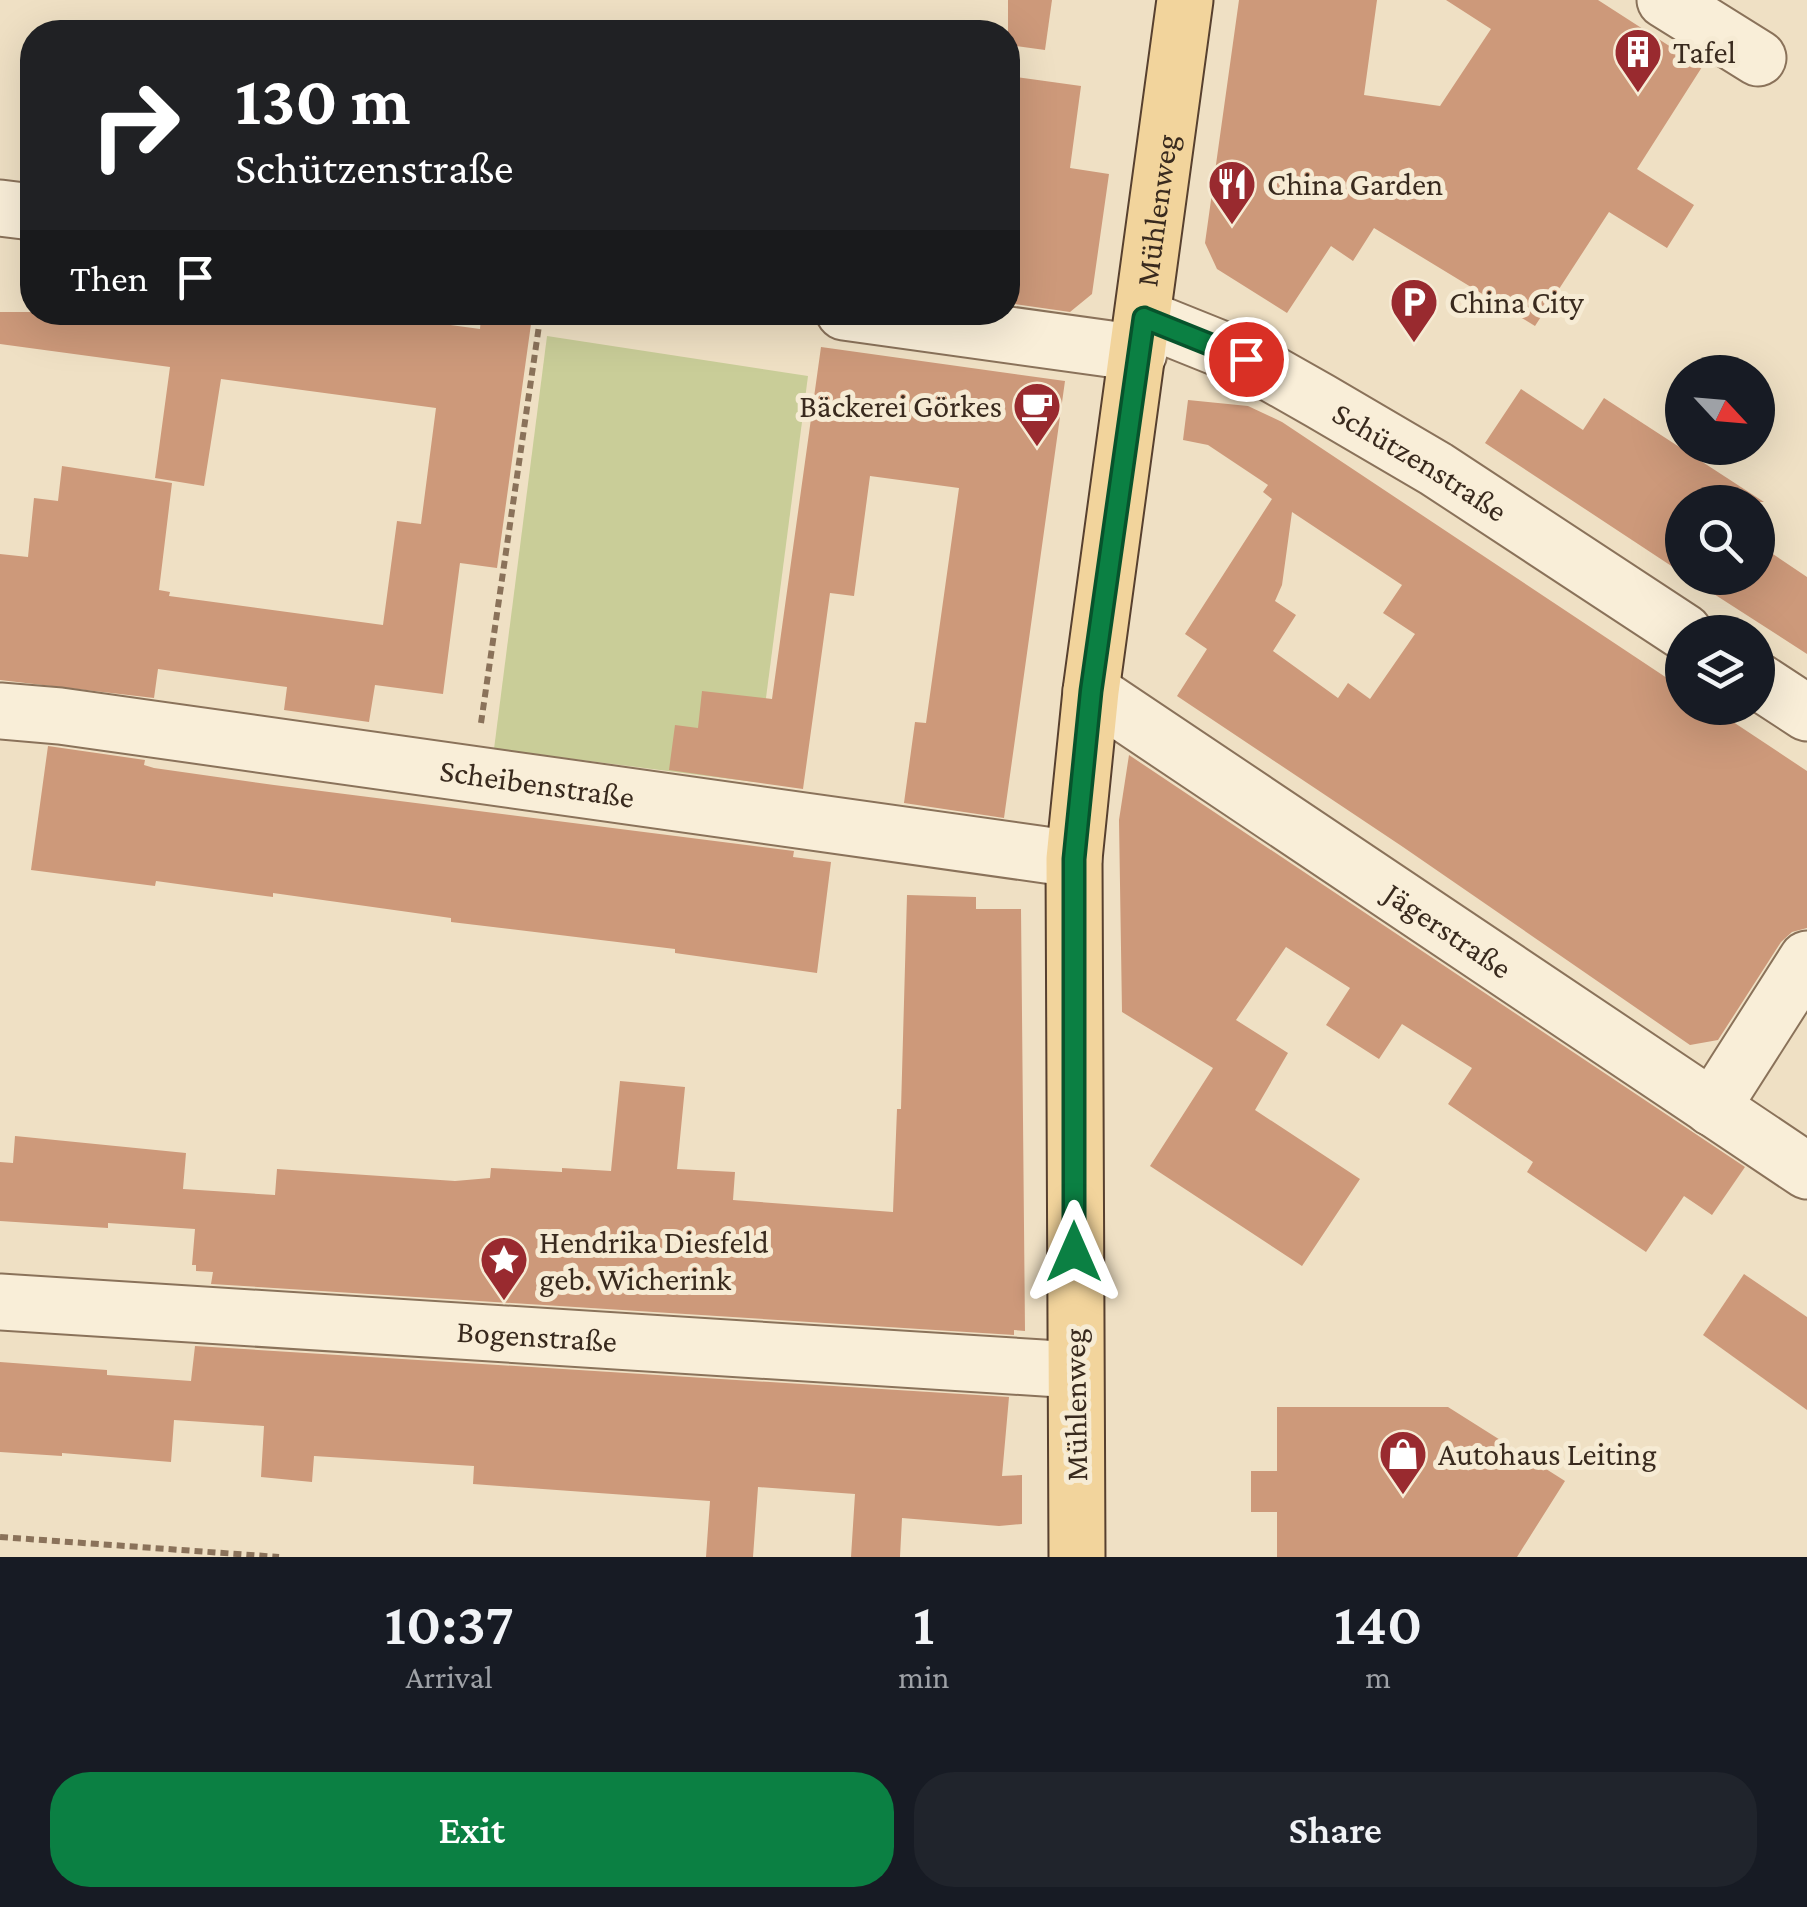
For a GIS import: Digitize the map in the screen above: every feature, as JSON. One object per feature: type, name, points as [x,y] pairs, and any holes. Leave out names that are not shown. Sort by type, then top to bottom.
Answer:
[{"type":"main road","name":"Mühlenweg","points":[[1077,1557],[1074,859],[1091,691],[1185,0]]},
{"type":"street","points":[[1665,0],[1758,58]]},
{"type":"street","name":"Schützenstraße","points":[[1012,325],[1141,335],[1246,359],[1436,470],[1665,620]]},
{"type":"street","name":"Jägerstraße","points":[[1091,691],[1807,1170]]},
{"type":"street","points":[[1775,691],[1807,713]]},
{"type":"street","name":"Scheibenstraße","points":[[0,711],[60,716],[1074,859]]},
{"type":"street","points":[[1712,1108],[1807,959]]},
{"type":"street","name":"Bogenstraße","points":[[0,1302],[1074,1370]]},
{"type":"path","points":[[473,774],[539,325]]},
{"type":"path","points":[[0,1537],[280,1557]]},
{"type":"green space","points":[[547,336],[808,376],[755,782],[494,749]]},
{"type":"building","points":[[1008,0],[1052,0],[1045,50],[1020,47],[1020,20],[1008,20]]},
{"type":"building","points":[[1239,0],[1377,0],[1364,95],[1440,106],[1491,29],[1446,0],[1598,0],[1702,67],[1637,169],[1694,205],[1667,248],[1609,212],[1535,326],[1374,228],[1353,261],[1331,246],[1287,313],[1217,269],[1205,243]]},
{"type":"building","points":[[1020,78],[1081,86],[1070,168],[1109,174],[1092,294],[1070,312],[1020,305]]},
{"type":"building","points":[[0,312],[20,312],[20,325],[450,325],[480,329],[480,325],[531,325],[497,568],[460,563],[443,694],[375,685],[369,722],[284,710],[287,687],[158,669],[154,698],[0,680],[0,554],[28,557],[34,498],[58,501],[62,466],[172,483],[159,590],[170,592],[169,596],[383,625],[397,521],[421,524],[436,408],[221,379],[204,486],[155,478],[170,367],[0,344]]},
{"type":"building","points":[[821,347],[1065,381],[1004,818],[904,803],[915,722],[926,723],[959,488],[870,476],[854,596],[830,593],[803,789],[669,770],[675,725],[698,728],[702,691],[772,699]]},
{"type":"building","points":[[1521,389],[1583,430],[1604,398],[1665,438],[1665,465],[1707,465],[1738,485],[1665,485],[1665,562],[1485,443]]},
{"type":"building","points":[[1188,400],[1248,406],[1282,422],[1665,677],[1665,725],[1738,725],[1807,771],[1807,928],[1792,932],[1781,942],[1718,1040],[1690,1045],[1177,696],[1207,649],[1185,634],[1272,499],[1263,492],[1268,485],[1208,445],[1183,440]],"holes":[[[1292,512],[1402,585],[1383,613],[1415,634],[1370,699],[1348,683],[1338,698],[1273,651],[1296,615],[1275,601],[1282,585]]]},
{"type":"building","points":[[1775,555],[1807,577],[1807,654],[1775,633],[1775,615],[1746,615],[1715,595],[1775,595]]},
{"type":"building","points":[[48,746],[145,760],[144,765],[154,768],[274,785],[794,851],[793,857],[831,862],[817,973],[675,953],[675,949],[451,922],[451,918],[273,893],[273,897],[156,881],[155,886],[31,870]]},
{"type":"building","points":[[1129,755],[1745,1167],[1712,1215],[1684,1196],[1646,1252],[1527,1172],[1533,1162],[1448,1104],[1472,1068],[1402,1024],[1379,1059],[1326,1025],[1350,988],[1286,947],[1236,1020],[1288,1053],[1255,1110],[1360,1179],[1302,1266],[1150,1166],[1213,1068],[1122,1012],[1119,820]]},
{"type":"building","points":[[907,895],[976,897],[976,909],[1021,909],[1025,1331],[1014,1330],[1014,1335],[211,1284],[213,1272],[196,1271],[196,1265],[192,1265],[195,1229],[0,1221],[0,1162],[13,1163],[15,1136],[186,1153],[183,1189],[275,1195],[277,1169],[455,1181],[490,1178],[491,1168],[611,1171],[620,1081],[685,1087],[677,1169],[735,1172],[733,1200],[893,1212],[897,1109],[901,1109]]},
{"type":"building","points":[[1744,1274],[1807,1317],[1807,1410],[1703,1335]]},
{"type":"building","points":[[195,1346],[1009,1397],[1002,1476],[1022,1475],[1022,1524],[999,1526],[902,1518],[900,1557],[851,1557],[855,1494],[758,1487],[753,1557],[706,1557],[710,1501],[473,1484],[474,1466],[314,1456],[312,1482],[261,1477],[264,1426],[174,1420],[171,1462],[0,1452],[0,1362],[191,1381]]},
{"type":"building","name":"Autohaus Leiting","points":[[1277,1407],[1448,1407],[1565,1481],[1517,1557],[1277,1557],[1277,1512],[1251,1512],[1251,1471],[1277,1471]]},
{"type":"place","name":"Tafel","points":[[1638,94]]},
{"type":"place","name":"China Garden","points":[[1232,226]]},
{"type":"place","name":"China City","points":[[1414,344]]},
{"type":"place","name":"Bäckerei Görkes","points":[[1037,448]]},
{"type":"place","name":"Hendrika Diesfeld geb. Wicherink","points":[[504,1302]]},
{"type":"place","name":"Autohaus Leiting","points":[[1403,1496]]},
{"type":"route","points":[[1074,1252],[1074,859],[1091,691],[1144,318],[1246,359]]}]
